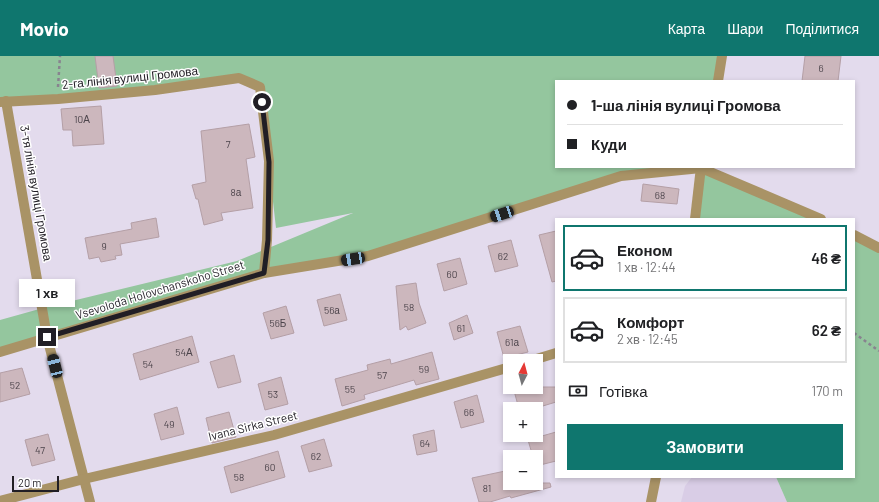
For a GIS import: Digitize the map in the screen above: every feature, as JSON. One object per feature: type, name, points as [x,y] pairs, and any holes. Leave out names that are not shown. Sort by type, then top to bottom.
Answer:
[{"type":"street","points":[[718,80],[722,56]]},
{"type":"street","name":"2-га лінія вулиці Громова","points":[[3,102],[58,99],[156,90],[239,78],[260,87],[269,162],[268,240],[264,273]]},
{"type":"street","name":"3-тя лінія вулиці Громова","points":[[3,102],[47,337],[90,502]]},
{"type":"street","name":"Vsevoloda Holovchanskoho Street","points":[[0,352],[264,273],[368,256],[621,176],[692,168]]},
{"type":"street","points":[[695,218],[701,168]]},
{"type":"street","points":[[703,168],[819,218]]},
{"type":"street","points":[[855,236],[879,248]]},
{"type":"street","points":[[543,357],[555,353]]},
{"type":"street","name":"Ivana Sirka Street","points":[[0,501],[84,479],[274,435],[503,369]]},
{"type":"street","points":[[652,502],[656,478]]},
{"type":"path","points":[[58,99],[60,56]]},
{"type":"path","points":[[855,334],[879,351]]},
{"type":"shaded area","points":[[691,478],[776,478],[787,502],[681,502],[685,486]]},
{"type":"green space","points":[[0,56],[722,56],[718,80],[555,80],[555,168],[701,168],[621,176],[368,256],[264,273],[0,352],[0,320],[43,308],[237,261],[353,213],[276,228],[260,87],[239,78],[0,102]]},
{"type":"green space","points":[[701,168],[703,168],[819,218],[695,218]]},
{"type":"green space","points":[[855,236],[879,248],[879,502],[787,502],[776,478],[855,478]]},
{"type":"building","points":[[95,56],[113,56],[117,86],[99,88]]},
{"type":"building","points":[[805,56],[841,56],[838,80],[802,80]]},
{"type":"building","points":[[101,106],[104,144],[73,146],[72,130],[63,130],[61,109]]},
{"type":"building","points":[[249,124],[255,157],[246,159],[253,208],[221,213],[223,220],[204,225],[198,199],[196,199],[192,185],[206,182],[201,131]]},
{"type":"building","points":[[643,184],[679,189],[677,204],[641,201]]},
{"type":"building","points":[[156,218],[159,237],[120,244],[122,255],[115,256],[116,259],[101,262],[99,257],[89,259],[85,238],[132,229],[131,223]]},
{"type":"building","points":[[555,231],[555,281],[552,282],[539,235]]},
{"type":"building","points":[[511,240],[518,266],[495,272],[488,246]]},
{"type":"building","points":[[460,258],[467,284],[444,291],[437,264]]},
{"type":"building","points":[[416,283],[419,303],[426,323],[408,330],[406,326],[400,330],[396,286]]},
{"type":"building","points":[[340,294],[347,320],[324,326],[317,300]]},
{"type":"building","points":[[286,306],[294,333],[271,339],[263,313]]},
{"type":"building","points":[[467,315],[473,333],[454,340],[449,323]]},
{"type":"building","points":[[520,326],[528,352],[520,354],[503,354],[497,332]]},
{"type":"building","points":[[192,336],[199,362],[140,380],[133,354]]},
{"type":"building","points":[[432,352],[439,379],[416,385],[414,380],[364,395],[365,399],[342,406],[335,379],[368,370],[367,365],[390,359],[391,364]]},
{"type":"building","points":[[234,355],[241,382],[218,388],[210,362]]},
{"type":"building","points":[[22,368],[30,394],[0,402],[0,373]]},
{"type":"building","points":[[281,377],[288,404],[265,410],[258,384]]},
{"type":"building","points":[[543,387],[555,387],[555,402],[543,406],[543,402],[517,402],[515,394],[543,394]]},
{"type":"building","points":[[477,395],[484,422],[461,428],[454,402]]},
{"type":"building","points":[[177,407],[184,434],[161,440],[154,414]]},
{"type":"building","points":[[229,412],[236,437],[212,443],[206,418]]},
{"type":"building","points":[[434,430],[437,451],[417,455],[413,435]]},
{"type":"building","points":[[555,432],[555,461],[543,464],[543,450],[531,450],[529,442],[543,442],[543,436]]},
{"type":"building","points":[[48,434],[55,460],[32,466],[25,440]]},
{"type":"building","points":[[324,439],[332,466],[309,472],[301,446]]},
{"type":"building","points":[[278,451],[285,477],[231,493],[224,467]]},
{"type":"building","points":[[503,471],[503,490],[540,490],[511,498],[510,496],[490,502],[479,502],[472,478]]},
{"type":"building","points":[[543,483],[550,483],[551,487],[543,489]]},
{"type":"route","points":[[47,337],[264,273],[268,240],[269,162],[262,102]]}]
